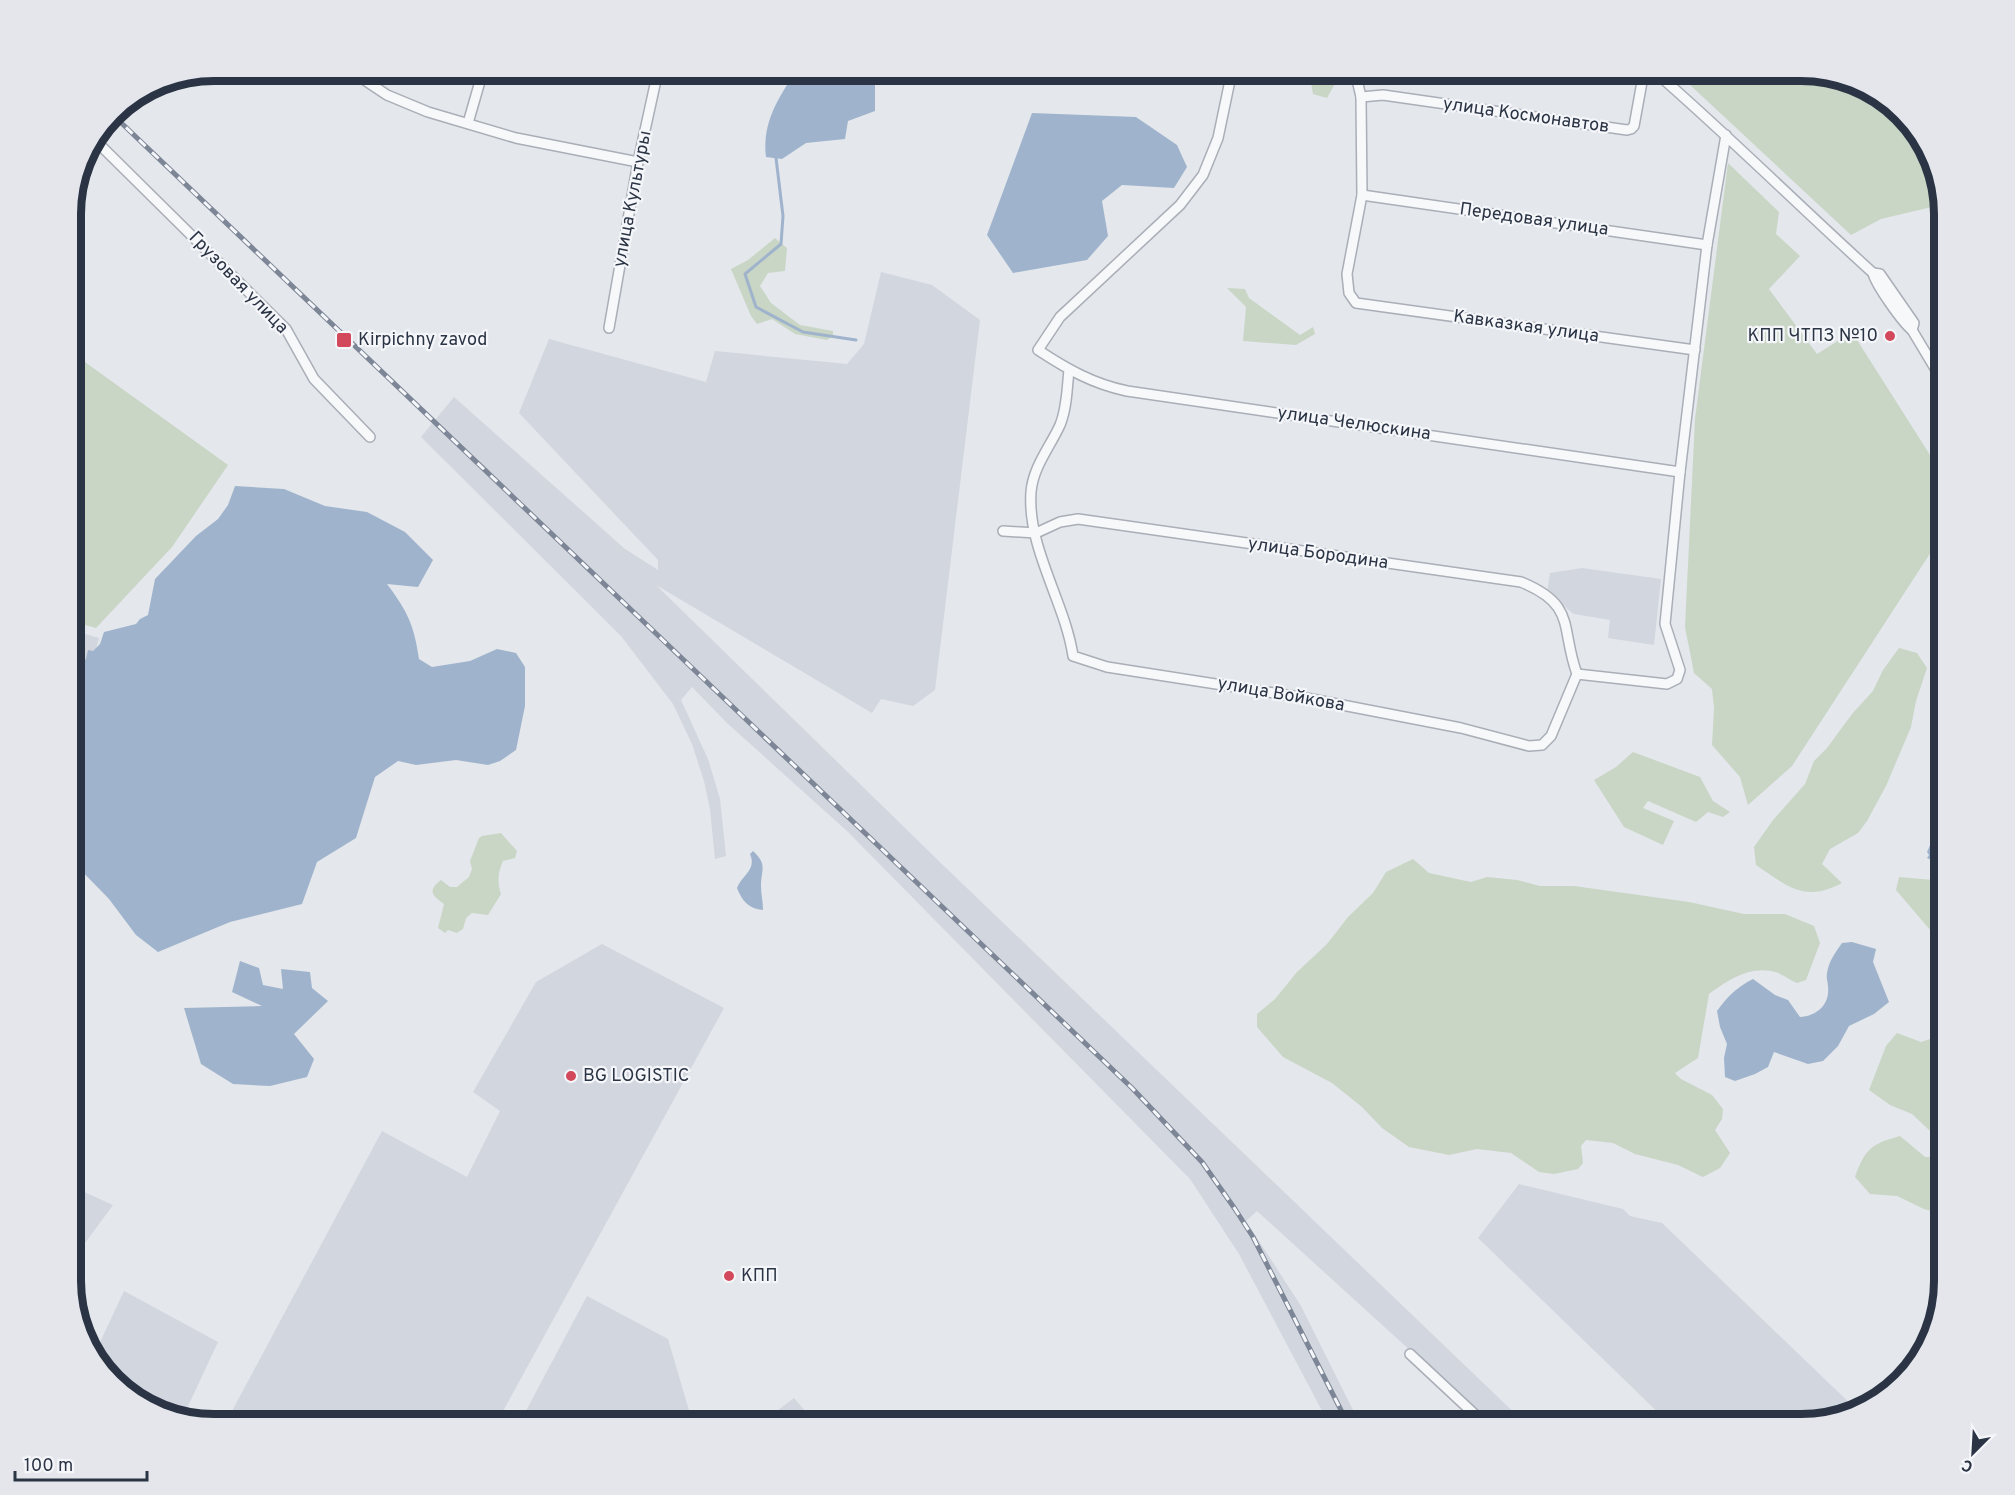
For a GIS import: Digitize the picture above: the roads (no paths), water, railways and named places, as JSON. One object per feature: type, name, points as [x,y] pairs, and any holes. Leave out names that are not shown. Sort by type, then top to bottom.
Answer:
[{"type":"street","points":[[371,81],[387,95],[428,112],[516,138],[639,162]]},
{"type":"street","points":[[468,123],[480,81]]},
{"type":"street","name":"улица Культуры","points":[[609,327],[656,81]]},
{"type":"street","name":"улица Челюскина","points":[[1230,81],[1218,138],[1203,175],[1180,205],[1060,316],[1038,350],[1069,370],[1092,381],[1127,391],[1680,472]]},
{"type":"street","points":[[1357,81],[1361,97],[1362,195]]},
{"type":"street","name":"улица Космонавтов","points":[[1361,97],[1383,95],[1627,130],[1634,126],[1642,81]]},
{"type":"street","points":[[1666,81],[1804,211],[1873,273],[1880,274],[1905,325],[1912,330],[1934,367]]},
{"type":"street","points":[[1577,674],[1668,684],[1677,679],[1680,670],[1665,624],[1680,472],[1707,245],[1726,135]]},
{"type":"street","name":"Грузовая улица","points":[[100,145],[286,329],[314,379],[370,437]]},
{"type":"street","name":"Передовая улица","points":[[1362,195],[1707,245]]},
{"type":"street","name":"Кавказкая улица","points":[[1362,195],[1347,274],[1349,293],[1356,303],[1695,350]]},
{"type":"street","points":[[1036,533],[1031,512],[1033,479],[1060,423],[1065,405],[1069,370]]},
{"type":"street","name":"улица Бородина","points":[[1003,531],[1036,533],[1060,522],[1078,519],[1521,582],[1542,591],[1557,605],[1568,630],[1571,658],[1577,674]]},
{"type":"street","name":"улица Войкова","points":[[1036,533],[1050,584],[1067,630],[1072,656],[1107,667],[1306,698],[1461,728],[1529,746],[1542,745],[1551,735],[1577,674]]},
{"type":"street","points":[[1410,1354],[1473,1414]]},
{"type":"water","points":[[790,81],[875,81],[875,111],[848,121],[845,139],[806,143],[782,159],[766,157],[765,144],[769,122]]},
{"type":"water","points":[[1032,113],[1136,117],[1177,145],[1187,167],[1174,188],[1122,185],[1102,201],[1108,236],[1087,260],[1013,273],[987,235]]},
{"type":"water","points":[[235,486],[284,489],[325,506],[367,512],[405,532],[433,560],[418,587],[387,584],[409,619],[419,659],[432,667],[470,661],[497,649],[516,653],[525,667],[525,706],[516,750],[500,761],[488,765],[456,760],[416,765],[398,761],[375,777],[356,838],[317,862],[302,904],[230,922],[158,952],[136,935],[109,899],[81,870],[81,662],[82,664],[86,659],[88,650],[93,651],[100,644],[104,632],[136,624],[148,615],[155,579],[196,536],[218,519],[228,505]]},
{"type":"water","points":[[1934,840],[1934,861],[1927,858]]},
{"type":"water","points":[[753,851],[761,860],[763,867],[761,886],[763,910],[747,903],[737,888],[752,864],[750,854]]},
{"type":"water","points":[[1852,942],[1876,949],[1873,962],[1889,1002],[1874,1014],[1849,1026],[1838,1046],[1823,1061],[1808,1064],[1774,1052],[1768,1067],[1755,1074],[1735,1081],[1725,1077],[1724,1058],[1727,1044],[1717,1011],[1729,997],[1753,979],[1775,995],[1788,1000],[1800,1017],[1816,1012],[1827,999],[1827,973],[1833,957],[1842,943]]},
{"type":"water","points":[[240,961],[259,968],[263,985],[283,989],[281,969],[310,972],[312,988],[328,1001],[294,1034],[314,1059],[307,1077],[270,1086],[233,1084],[201,1064],[184,1008],[262,1006],[232,992]]},
{"type":"waterway","points":[[778,156],[776,158],[783,216],[781,244],[745,274],[756,307],[803,332],[856,340]]},
{"type":"railway","points":[[119,121],[1132,1088],[1202,1162],[1235,1209],[1253,1237],[1343,1414]]},
{"type":"place","name":"КПП ЧТПЗ №10","points":[[1890,336]]},
{"type":"place","name":"Kirpichny zavod","points":[[344,340]]},
{"type":"place","name":"BG LOGISTIC","points":[[571,1076]]},
{"type":"place","name":"КПП","points":[[729,1276]]}]
